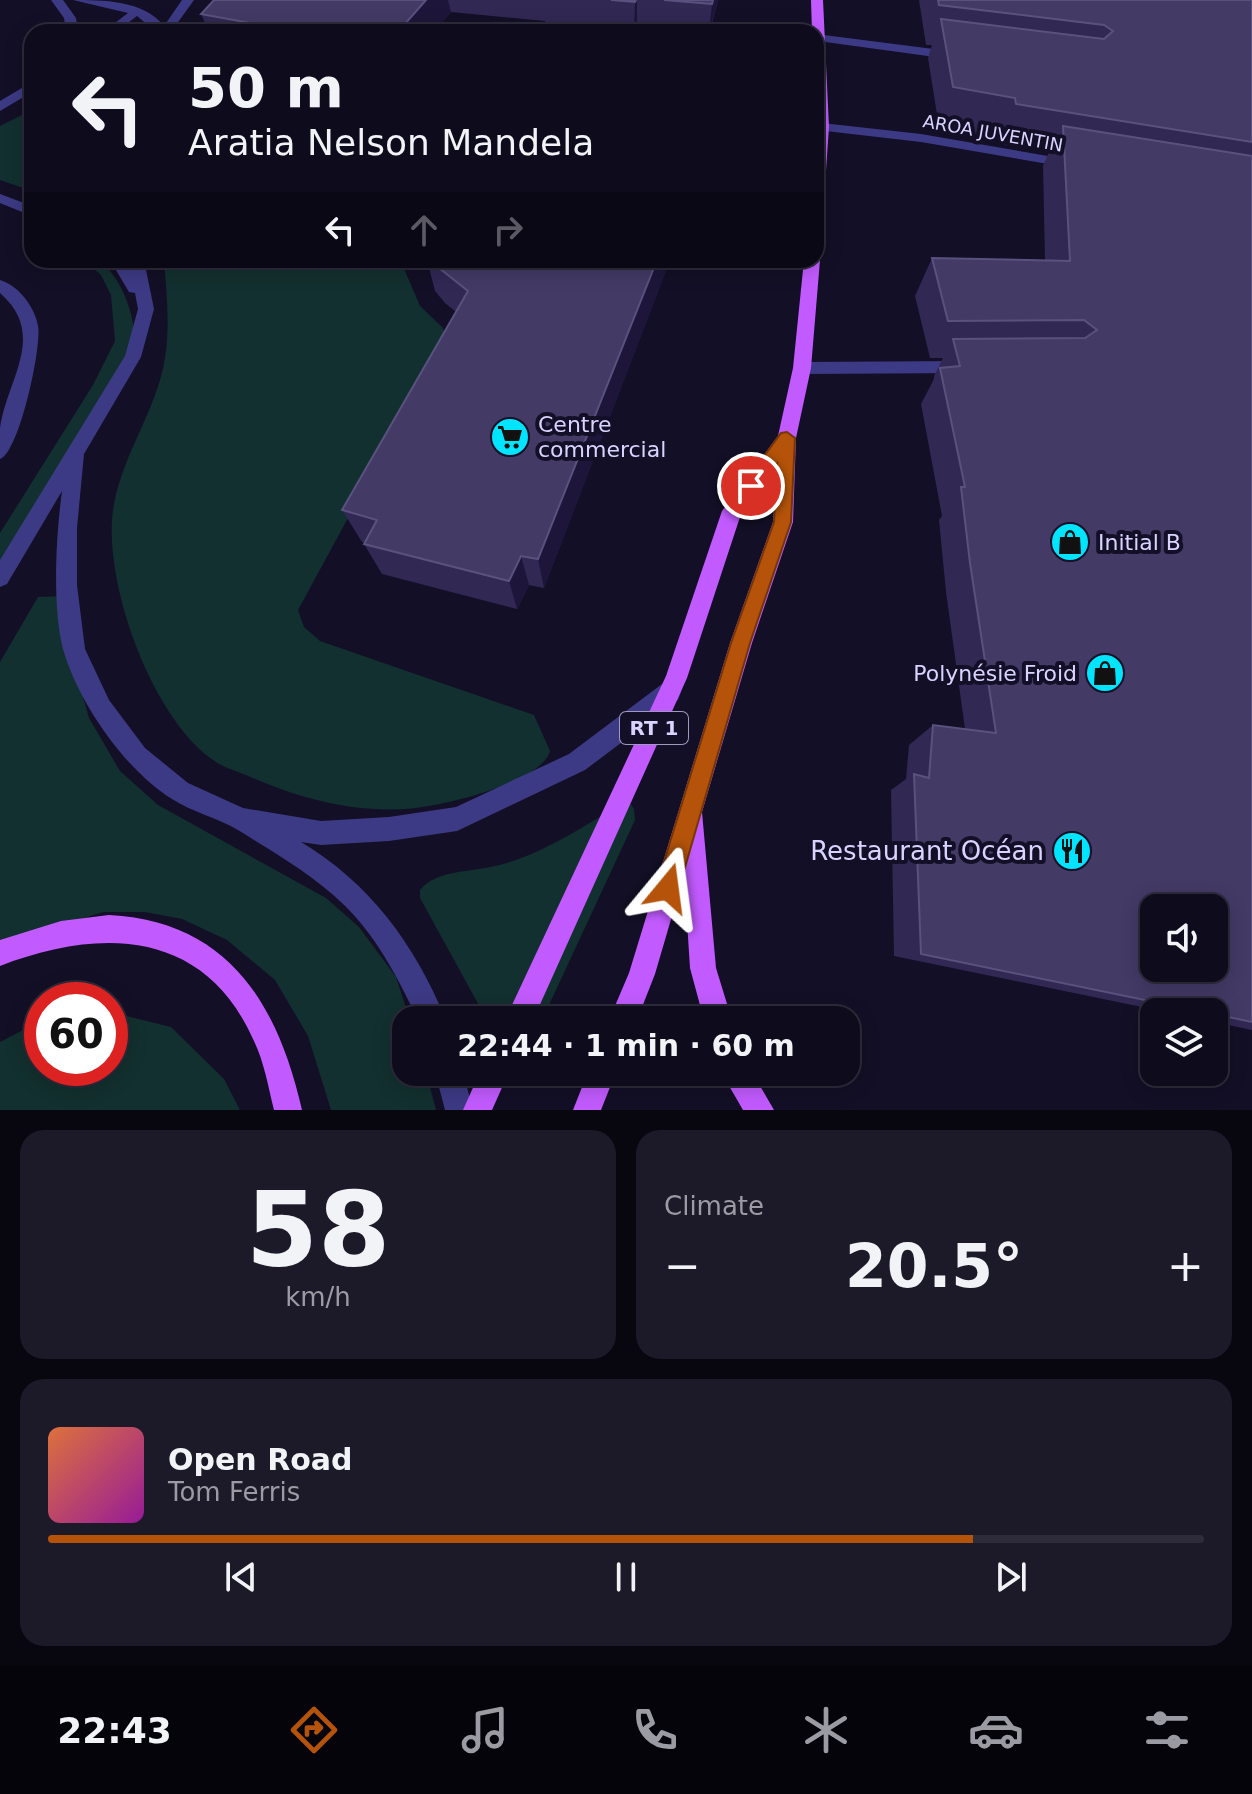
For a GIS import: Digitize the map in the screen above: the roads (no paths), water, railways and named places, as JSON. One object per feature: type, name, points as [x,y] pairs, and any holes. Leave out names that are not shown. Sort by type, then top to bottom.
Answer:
[{"type":"main road","points":[[817,0],[818,24]]},
{"type":"main road","name":"RT 1","points":[[629,1006],[642,974],[741,643],[783,522],[787,438],[802,368],[811,268]]},
{"type":"main road","name":"RT 1","points":[[525,1006],[670,692],[732,511],[787,438]]},
{"type":"main road","points":[[693,802],[703,968],[714,1006]]},
{"type":"main road","points":[[0,953],[70,931],[126,929],[166,941],[211,964],[251,1006],[277,1060],[288,1110]]},
{"type":"main road","points":[[477,1110],[488,1086]]},
{"type":"main road","points":[[587,1110],[596,1086]]},
{"type":"main road","points":[[744,1086],[760,1110]]},
{"type":"street","points":[[57,0],[71,24]]},
{"type":"street","points":[[79,0],[136,12],[158,24]]},
{"type":"street","points":[[170,24],[188,0]]},
{"type":"street","points":[[120,24],[136,12]]},
{"type":"street","points":[[824,38],[964,57]]},
{"type":"street","points":[[3,105],[24,85]]},
{"type":"street","points":[[3,105],[24,91]]},
{"type":"street","points":[[3,105],[24,101]]},
{"type":"street","name":"AROA JUVENTIN","points":[[824,127],[921,138],[1092,168]]},
{"type":"street","points":[[0,198],[24,208]]},
{"type":"street","points":[[0,212],[24,212]]},
{"type":"street","points":[[123,268],[146,309]]},
{"type":"street","points":[[0,578],[133,357],[146,309],[138,268]]},
{"type":"street","points":[[0,285],[12,293],[31,326],[20,392],[0,452]]},
{"type":"street","points":[[802,368],[978,366]]},
{"type":"street","points":[[76,456],[67,528],[67,585],[74,649],[101,708],[137,756],[180,791],[242,820],[339,883],[370,914],[408,970],[425,1006]]},
{"type":"street","points":[[242,820],[321,833],[389,829],[457,819],[577,762],[670,692]]},
{"type":"street","points":[[453,1086],[459,1110]]},
{"type":"place","name":"Centre commercial","points":[[510,437]]},
{"type":"place","name":"Initial B","points":[[1070,542]]},
{"type":"place","name":"Polynésie Froid","points":[[1105,673]]},
{"type":"place","name":"Restaurant Océan","points":[[1072,851]]}]
